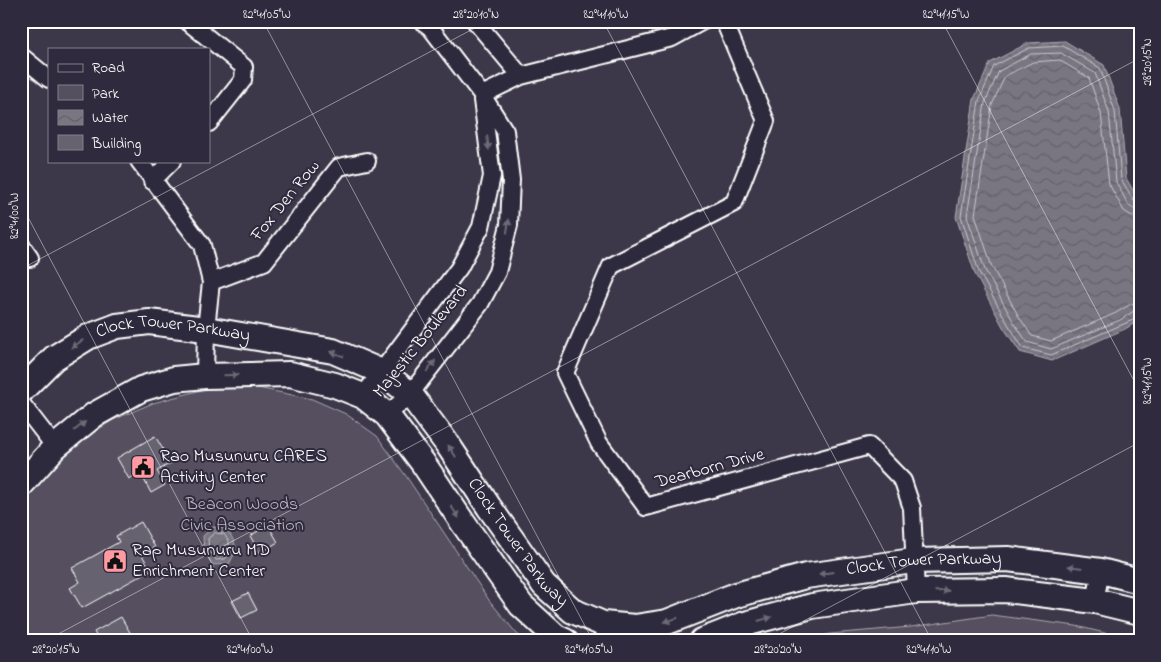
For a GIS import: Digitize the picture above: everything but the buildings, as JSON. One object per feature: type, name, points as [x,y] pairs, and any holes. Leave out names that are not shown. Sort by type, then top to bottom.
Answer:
[{"type":"street","points":[[187,21],[244,67],[243,80],[210,123]]},
{"type":"street","name":"Majestic Boulevard","points":[[387,415],[410,394],[480,304],[497,272],[509,225],[511,180],[505,131],[482,95],[430,27],[422,21]]},
{"type":"street","points":[[475,21],[521,76]]},
{"type":"street","points":[[482,95],[521,76],[672,38],[703,21]]},
{"type":"street","name":"Dearborn Drive","points":[[724,21],[766,121],[734,203],[611,266],[565,373],[599,443],[646,507],[869,446],[903,481],[912,508],[916,592]]},
{"type":"street","points":[[21,56],[48,78]]},
{"type":"street","name":"Majestic Boulevard","points":[[363,396],[459,268],[481,227],[492,176],[482,95]]},
{"type":"street","name":"Fox Den Row","points":[[211,282],[264,262],[339,168],[367,161]]},
{"type":"street","points":[[140,162],[152,181],[202,245],[211,282],[206,329],[205,376]]},
{"type":"street","points":[[152,181],[171,162]]},
{"type":"street","name":"Clock Tower Parkway","points":[[21,391],[54,358],[88,337],[117,326],[149,322],[206,329],[333,351],[382,372],[410,394],[448,445],[544,584],[573,610],[603,624],[636,627],[667,622],[736,595],[806,576],[914,561],[1008,559],[1101,571],[1140,580]]},
{"type":"street","name":"Clock Tower Parkway","points":[[21,485],[55,447],[94,415],[141,389],[174,380],[205,376],[290,374],[335,385],[363,396],[387,415],[423,463],[521,605],[556,637],[566,641]]},
{"type":"street","points":[[21,402],[55,447]]},
{"type":"street","points":[[1095,601],[1101,571]]},
{"type":"street","name":"Clock Tower Parkway","points":[[702,641],[745,624],[812,606],[916,592],[1006,590],[1095,601],[1140,612]]},
{"type":"green space","name":"Beacon Woods Civic Association","points":[[258,388],[312,399],[346,414],[377,436],[489,600],[517,634],[527,641],[21,641],[21,506],[33,487],[72,446],[113,420],[153,403],[205,389]]},
{"type":"green space","points":[[992,615],[1076,626],[1138,641],[798,641],[830,634],[911,627]]},
{"type":"water","points":[[1065,41],[1104,65],[1120,109],[1126,178],[1140,202],[1140,320],[1125,329],[1052,361],[1020,352],[1003,327],[975,274],[956,217],[974,99],[990,63],[1028,43]]},
{"type":"water","points":[[213,527],[227,529],[234,542],[235,549],[229,564],[213,565],[204,551],[203,536]]},
{"type":"place","name":"Rao Musunuru CARES Activity Center","points":[[143,467]]},
{"type":"place","name":"Rap Musunuru MD Enrichment Center","points":[[115,561]]}]
